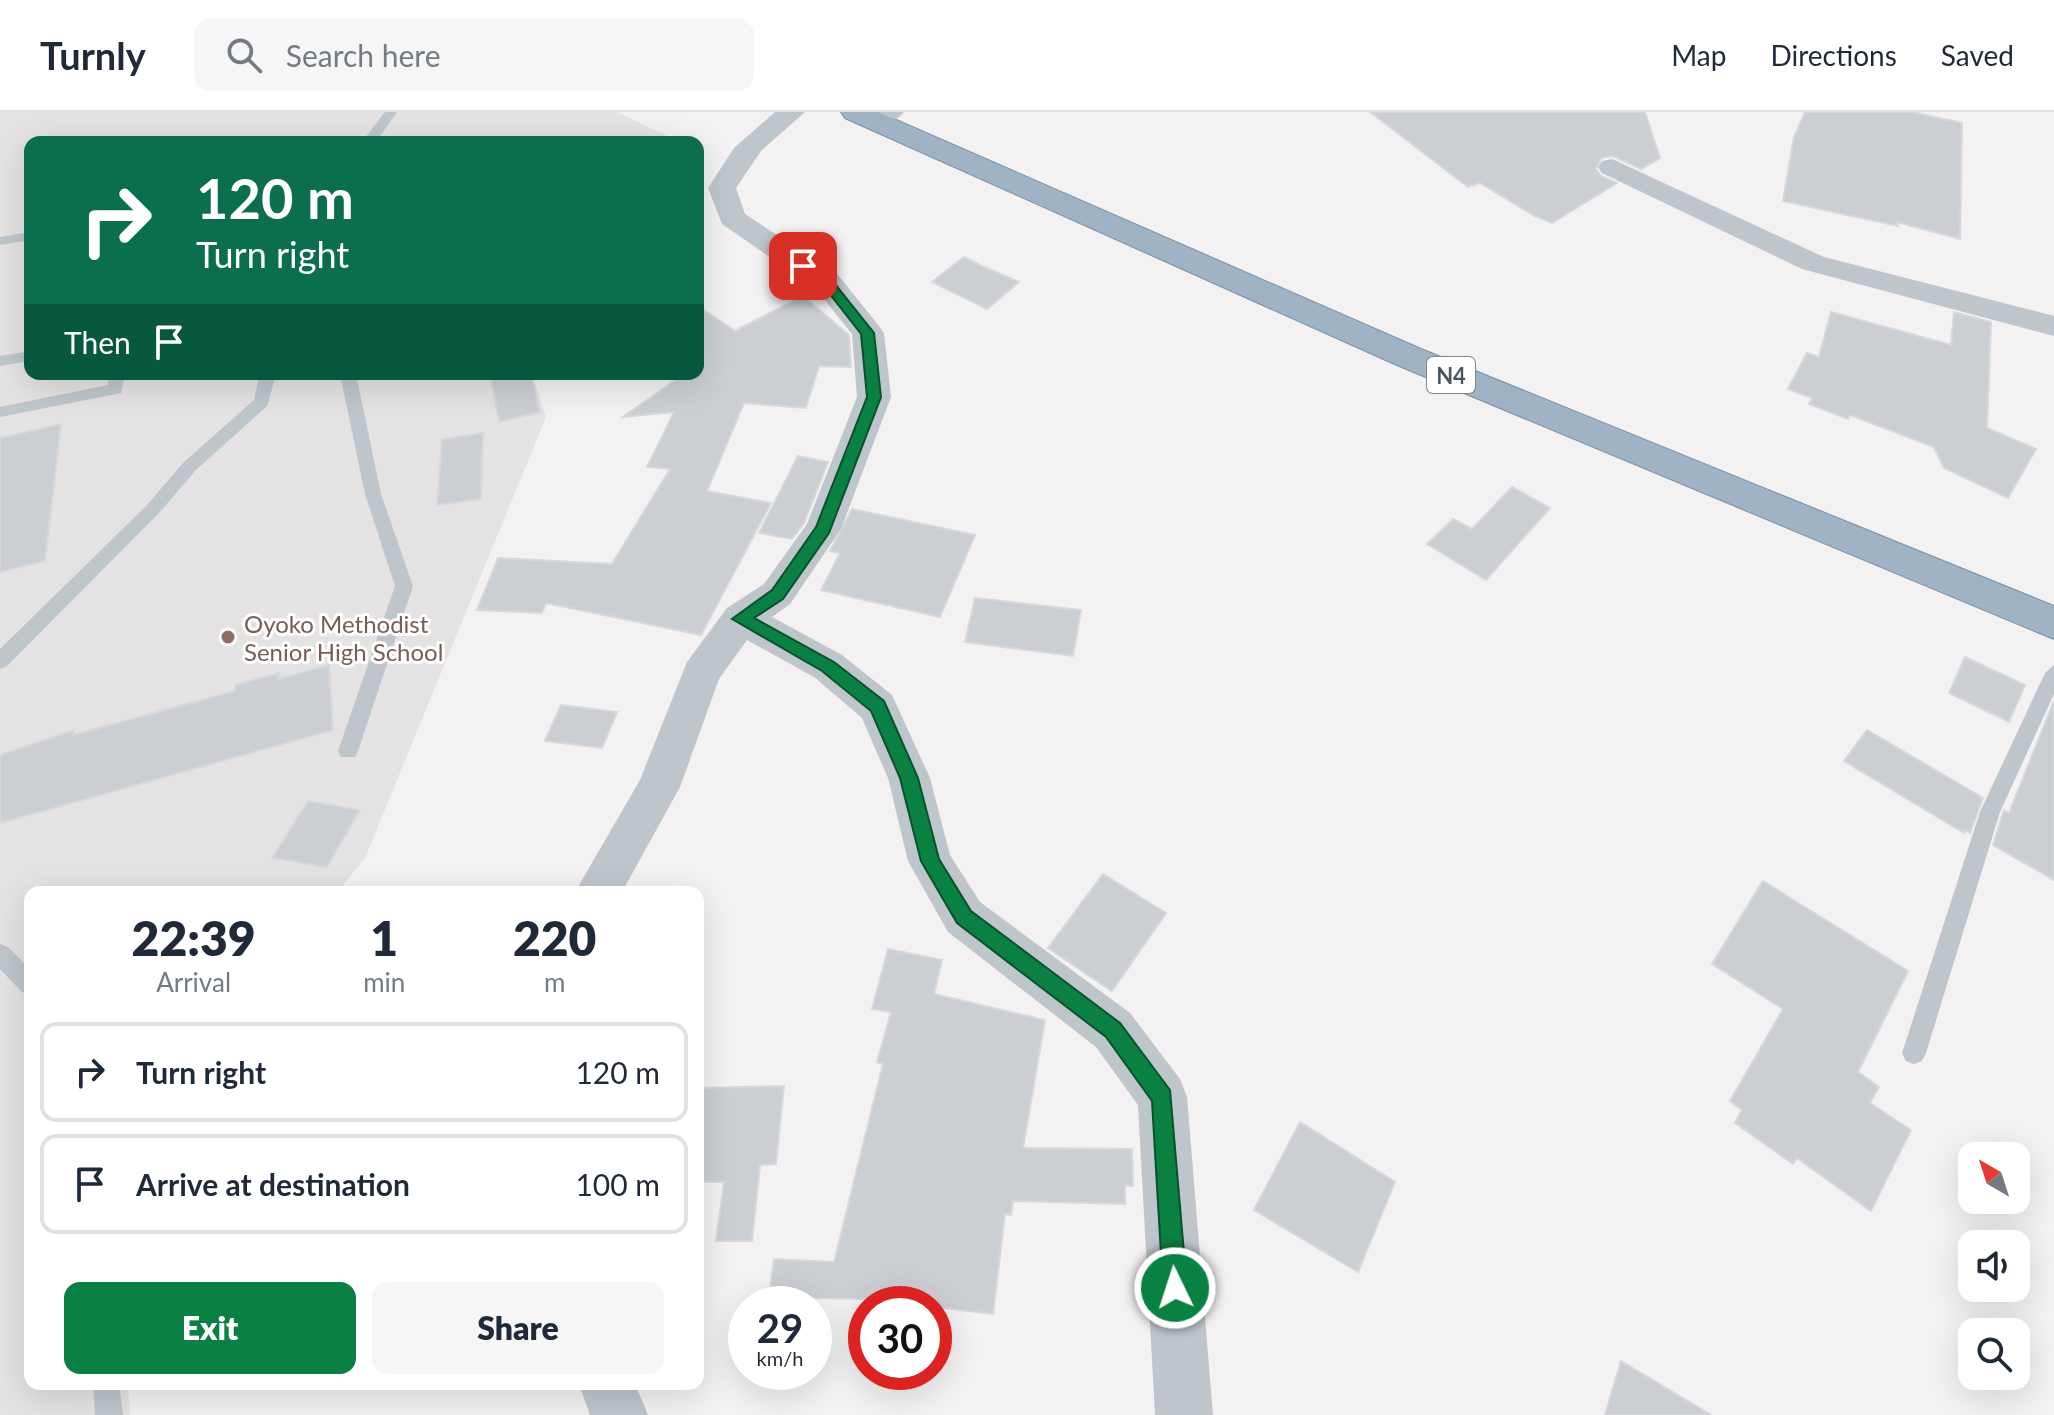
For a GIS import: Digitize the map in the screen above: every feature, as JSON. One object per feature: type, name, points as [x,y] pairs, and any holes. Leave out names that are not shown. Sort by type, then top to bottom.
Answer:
[{"type":"highway","name":"N4","points":[[873,114],[1409,357],[2054,623]]},
{"type":"street","points":[[601,886],[659,787],[701,673],[741,619],[777,594],[823,529],[874,397],[868,333],[827,282],[732,218],[722,188],[736,159],[764,131],[792,112]]},
{"type":"street","points":[[1612,167],[1813,263],[2054,326]]},
{"type":"street","points":[[741,619],[828,666],[878,707],[909,778],[930,861],[964,917],[1113,1030],[1162,1097],[1184,1415]]},
{"type":"street","points":[[609,1390],[619,1415]]},
{"type":"lane","points":[[373,136],[391,112]]},
{"type":"lane","points":[[0,241],[24,237]]},
{"type":"lane","points":[[0,361],[24,357]]},
{"type":"lane","points":[[0,412],[115,389],[116,380]]},
{"type":"lane","points":[[0,661],[153,509],[190,466],[261,402],[266,380]]},
{"type":"lane","points":[[348,751],[404,586],[373,494],[349,380]]},
{"type":"lane","points":[[1914,1053],[1990,812],[2054,673]]},
{"type":"lane","points":[[0,954],[24,978]]},
{"type":"lane","points":[[107,1390],[109,1415]]},
{"type":"shaded area","name":"Oyoko Methodist Senior High School","points":[[0,112],[617,112],[667,136],[24,136],[24,380],[534,380],[546,417],[365,858],[342,886],[24,886],[24,1390],[128,1390],[130,1415],[0,1415]]},
{"type":"building","points":[[1370,112],[1645,112],[1660,158],[1641,169],[1613,156],[1601,158],[1596,169],[1601,176],[1617,183],[1552,223],[1480,183],[1468,187]]},
{"type":"building","points":[[1805,112],[1912,112],[1962,123],[1960,239],[1897,222],[1898,226],[1783,201],[1794,137]]},
{"type":"building","points":[[964,257],[1019,282],[987,309],[932,282]]},
{"type":"building","points":[[803,296],[849,335],[851,367],[819,366],[806,408],[744,403],[707,491],[771,503],[701,635],[546,603],[542,613],[477,610],[498,558],[612,564],[670,469],[647,467],[674,412],[623,417],[675,380],[704,380],[704,310],[735,331]]},
{"type":"building","points":[[1831,312],[1951,345],[1954,312],[1991,322],[1987,428],[2036,449],[2008,498],[1944,468],[1934,447],[1850,415],[1848,419],[1809,404],[1812,398],[1788,389],[1807,353],[1819,357]]},
{"type":"building","points":[[491,380],[532,380],[540,412],[499,422]]},
{"type":"building","points":[[61,424],[45,561],[0,572],[0,438]]},
{"type":"building","points":[[483,433],[481,499],[437,505],[442,439]]},
{"type":"building","points":[[798,456],[828,462],[804,523],[792,539],[759,533]]},
{"type":"building","points":[[1512,487],[1550,508],[1486,580],[1427,544],[1453,519],[1472,529]]},
{"type":"building","points":[[852,509],[975,535],[940,617],[821,590],[840,553],[830,551]]},
{"type":"building","points":[[975,598],[1081,610],[1073,656],[965,642]]},
{"type":"building","points":[[1965,657],[2025,685],[2009,722],[1949,693]]},
{"type":"building","points":[[329,665],[333,730],[0,823],[0,755],[74,730],[73,735],[235,691],[235,685],[279,673],[279,679]]},
{"type":"building","points":[[2054,701],[2054,880],[1993,845],[2004,810],[2009,813]]},
{"type":"building","points":[[561,705],[617,712],[602,748],[545,741]]},
{"type":"building","points":[[1867,730],[1983,798],[1970,833],[1966,830],[1964,833],[1844,761]]},
{"type":"building","points":[[308,801],[360,810],[327,867],[272,858]]},
{"type":"building","points":[[1103,874],[1166,913],[1112,991],[1048,948]]},
{"type":"building","points":[[1763,881],[1908,971],[1858,1072],[1879,1087],[1870,1103],[1911,1130],[1871,1211],[1797,1158],[1793,1164],[1735,1123],[1742,1110],[1730,1101],[1783,1009],[1712,964]]},
{"type":"building","points":[[888,949],[942,960],[934,994],[1045,1020],[1023,1148],[1132,1149],[1133,1186],[1125,1185],[1125,1204],[1013,1201],[1011,1215],[1005,1214],[993,1314],[952,1309],[952,1286],[848,1286],[848,1299],[832,1298],[832,1286],[770,1286],[774,1259],[834,1262],[883,1064],[877,1062],[891,1012],[872,1009]]},
{"type":"building","points":[[784,1086],[776,1164],[760,1165],[752,1241],[716,1241],[724,1182],[704,1182],[704,1088]]},
{"type":"building","points":[[1300,1122],[1395,1182],[1358,1272],[1254,1210]]},
{"type":"building","points":[[1621,1361],[1711,1415],[1605,1415]]},
{"type":"place","name":"Oyoko Methodist Senior High School","points":[[228,637]]},
{"type":"route","points":[[803,266],[827,282],[868,333],[874,397],[823,529],[777,594],[741,619],[828,666],[878,707],[909,778],[930,861],[964,917],[1113,1030],[1162,1097],[1175,1288]]}]
